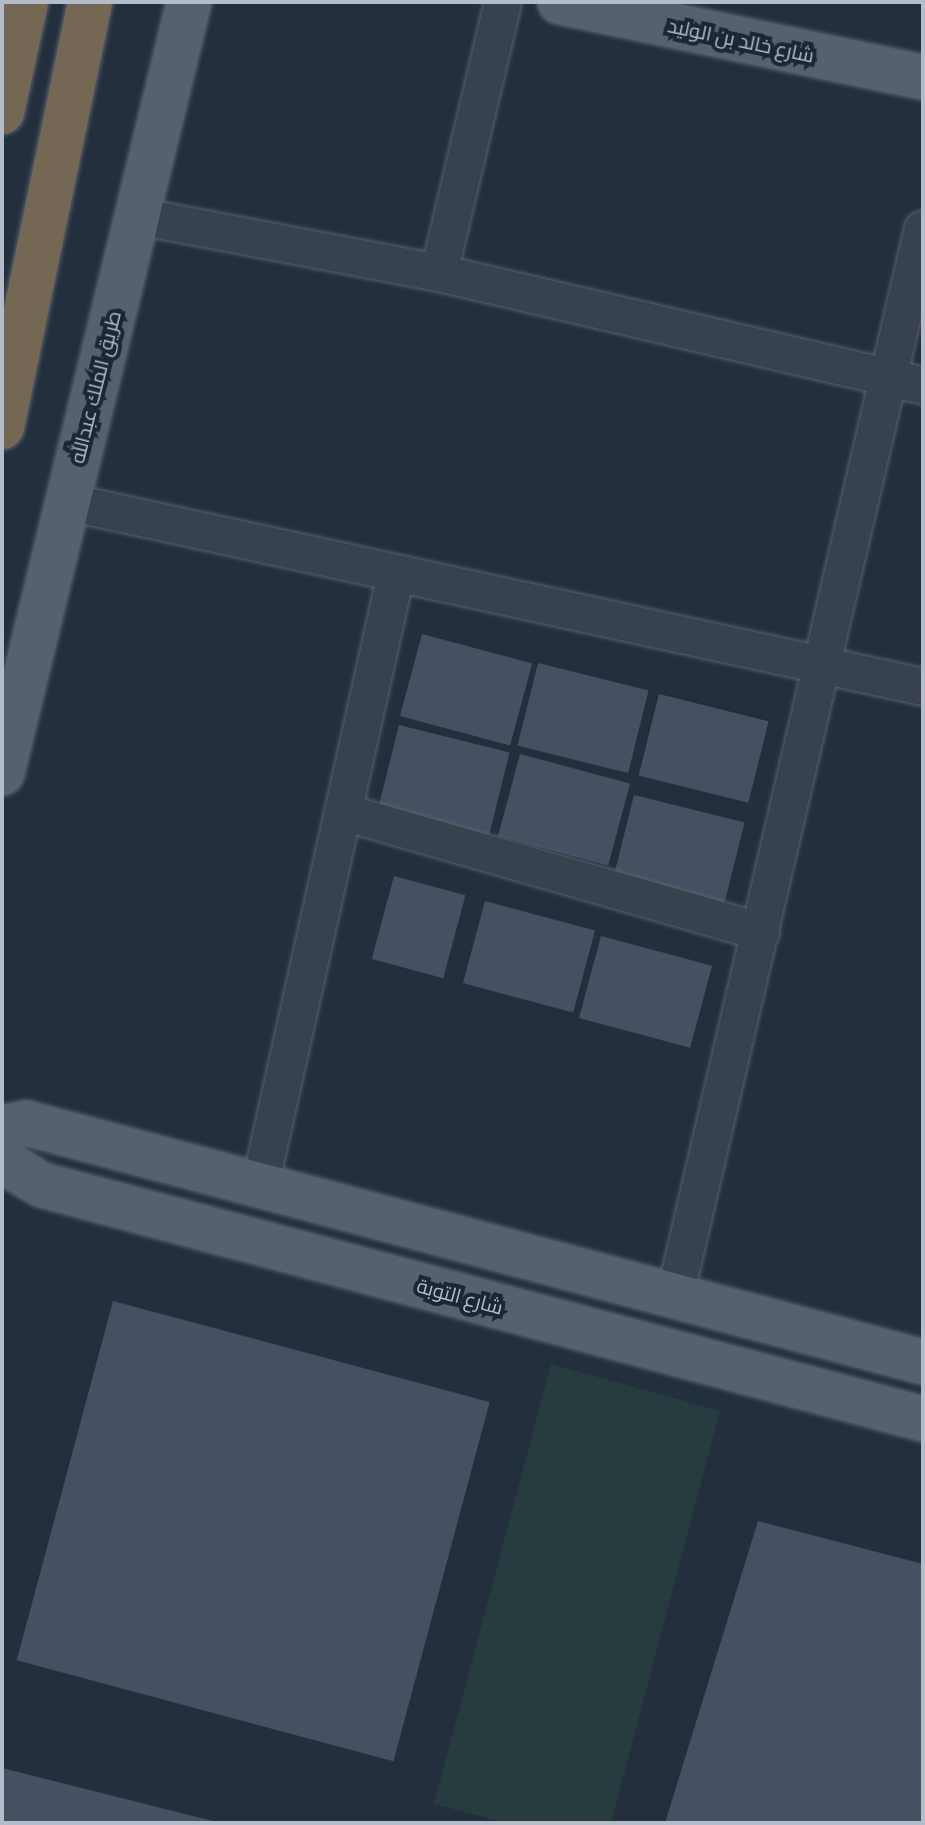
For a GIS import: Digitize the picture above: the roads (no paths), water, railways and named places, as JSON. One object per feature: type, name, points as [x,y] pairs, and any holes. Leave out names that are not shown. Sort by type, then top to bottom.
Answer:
[{"type":"highway","points":[[2,112],[26,2]]},
{"type":"highway","points":[[2,427],[90,2]]},
{"type":"main road","points":[[158,2],[169,84]]},
{"type":"main road","name":"طريق الملك عبدالله","points":[[2,773],[189,2]]},
{"type":"main road","name":"شارع خالد بن الوليد","points":[[560,2],[923,77]]},
{"type":"main road","points":[[2,1128],[26,1123],[923,1362]]},
{"type":"main road","name":"شارع التوبة","points":[[2,1161],[42,1185],[923,1419]]},
{"type":"street","points":[[439,273],[503,2]]},
{"type":"street","points":[[137,216],[439,273],[906,383]]},
{"type":"street","points":[[675,1296],[824,667],[906,383],[923,229]]},
{"type":"street","points":[[68,502],[923,687]]},
{"type":"street","points":[[260,1186],[396,574]]},
{"type":"street","points":[[343,812],[761,932]]}]
